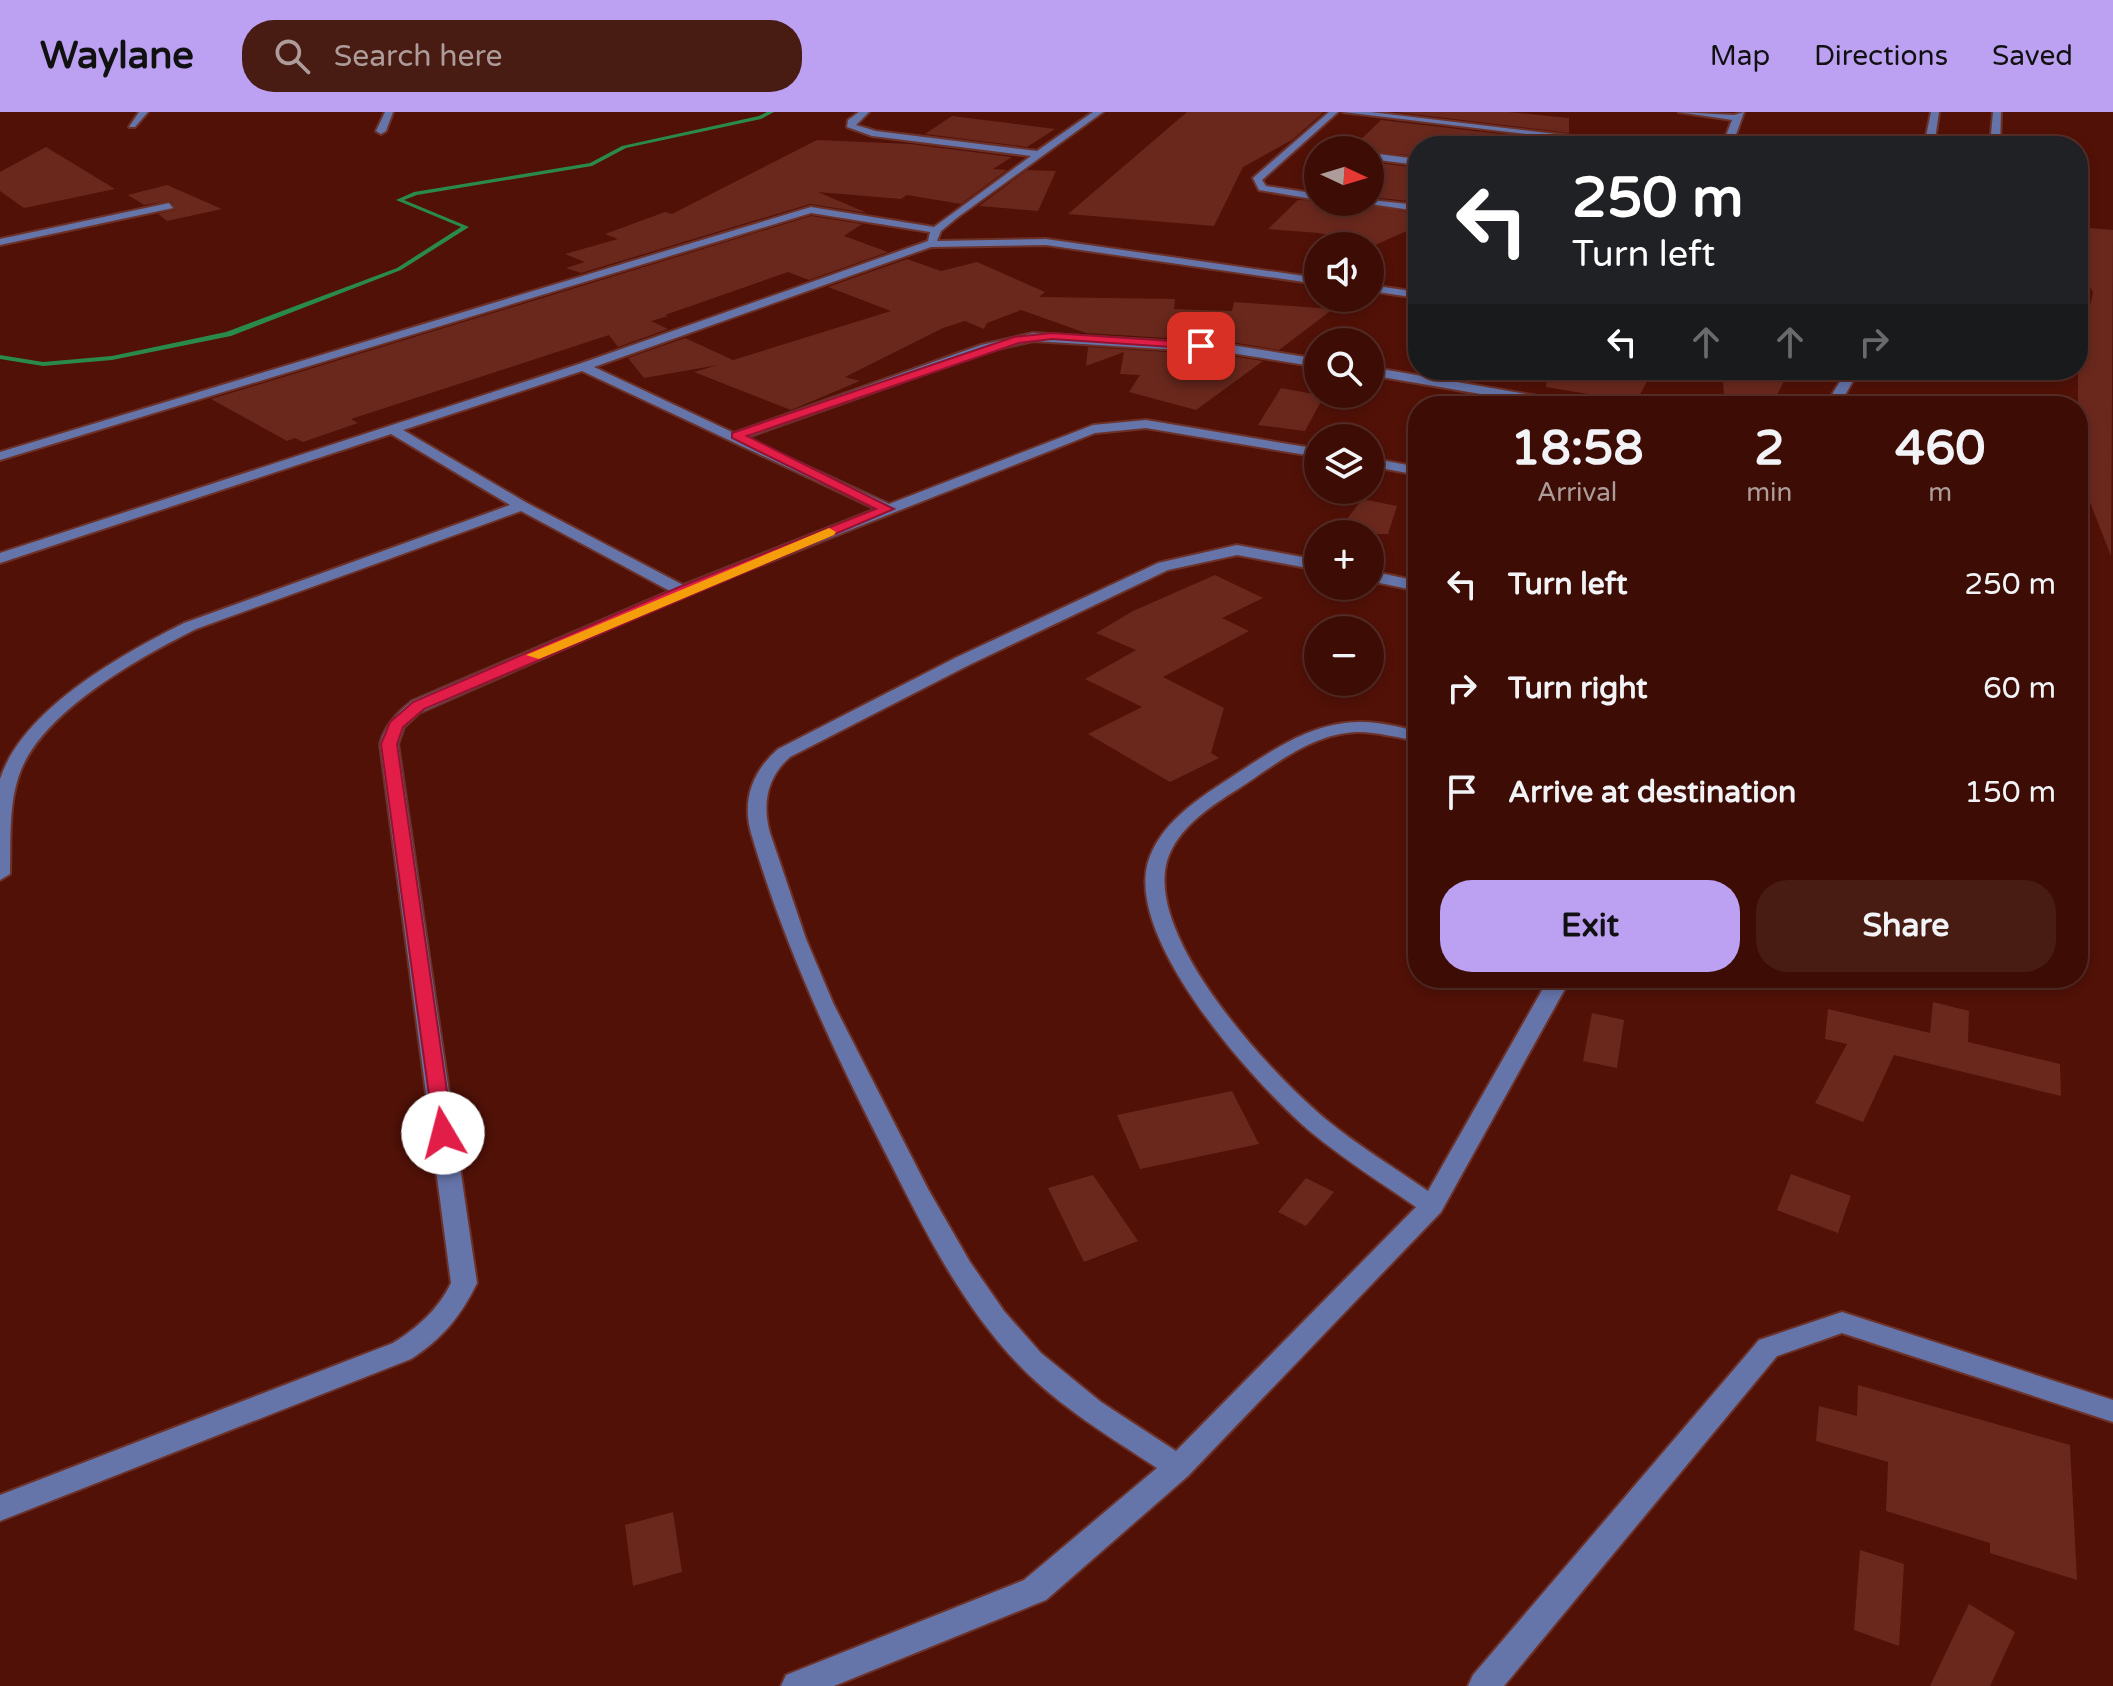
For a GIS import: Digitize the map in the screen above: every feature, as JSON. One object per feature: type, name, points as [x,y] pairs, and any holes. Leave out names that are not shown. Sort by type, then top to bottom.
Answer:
[{"type":"street","points":[[132,125],[144,112]]},
{"type":"street","points":[[381,131],[389,112]]},
{"type":"street","points":[[865,112],[851,122],[852,127],[875,134],[1036,154]]},
{"type":"street","points":[[930,244],[936,230],[1036,154],[1099,112]]},
{"type":"street","points":[[1304,195],[1272,190],[1256,182],[1334,112]]},
{"type":"street","points":[[1347,112],[1562,136]]},
{"type":"street","points":[[1683,112],[1739,115],[1731,136]]},
{"type":"street","points":[[1931,136],[1935,112]]},
{"type":"street","points":[[1996,136],[1997,112]]},
{"type":"street","points":[[1294,147],[1304,149]]},
{"type":"street","points":[[1384,158],[1408,161]]},
{"type":"street","points":[[1384,204],[1408,207]]},
{"type":"street","points":[[0,242],[169,206]]},
{"type":"street","points":[[0,456],[811,210],[936,230]]},
{"type":"street","points":[[0,558],[583,367],[930,244],[1046,242],[1304,279]]},
{"type":"street","points":[[1384,290],[1408,294]]},
{"type":"street","points":[[737,436],[985,348],[1033,337],[1171,343],[1304,361]]},
{"type":"street","points":[[583,367],[737,436],[887,509]]},
{"type":"street","points":[[1384,373],[1408,378]]},
{"type":"street","points":[[1422,380],[1514,396]]},
{"type":"street","points":[[0,1508],[402,1351],[438,1326],[455,1304],[464,1283],[391,759],[391,734],[405,715],[418,705],[682,591],[1104,426],[1155,425],[1304,451]]},
{"type":"street","points":[[393,430],[522,506],[682,591]]},
{"type":"street","points":[[1384,465],[1408,469]]},
{"type":"street","points":[[0,874],[5,796],[12,770],[25,745],[92,685],[148,647],[190,626],[522,506]]},
{"type":"street","points":[[1178,1467],[1093,1411],[1055,1381],[1015,1343],[975,1292],[927,1210],[834,1029],[784,911],[756,814],[758,795],[770,766],[784,753],[963,661],[1163,566],[1228,550],[1304,563]]},
{"type":"street","points":[[1384,579],[1408,584]]},
{"type":"street","points":[[1408,734],[1363,727],[1343,728],[1320,733],[1273,758],[1224,790],[1171,834],[1158,860],[1155,887],[1167,939],[1193,980],[1277,1084],[1316,1124],[1432,1206]]},
{"type":"street","points":[[797,1686],[1035,1590],[1178,1467],[1432,1206],[1554,988]]},
{"type":"street","points":[[1484,1686],[1768,1348],[1842,1322],[2113,1411]]},
{"type":"building","points":[[1187,112],[1324,112],[1292,140],[1243,167],[1214,226],[1068,214]]},
{"type":"building","points":[[1396,112],[1508,112],[1569,118],[1569,133]]},
{"type":"building","points":[[952,116],[1055,129],[1027,147],[925,134]]},
{"type":"building","points":[[1381,120],[1517,136],[1408,136],[1408,155],[1384,153],[1384,136],[1364,136]]},
{"type":"building","points":[[817,140],[910,144],[1012,157],[993,169],[1007,170],[961,204],[907,195],[901,199],[818,192],[867,213],[810,204],[581,273],[566,268],[585,262],[565,254],[618,239],[605,234],[665,212],[672,214]]},
{"type":"building","points":[[46,147],[115,189],[24,208],[0,191],[0,172]]},
{"type":"building","points":[[1384,164],[1408,167],[1408,201],[1384,198]]},
{"type":"building","points":[[1027,170],[1056,171],[1038,211],[979,206]]},
{"type":"building","points":[[167,185],[222,209],[167,221],[158,214],[175,210],[171,201],[144,205],[128,195]]},
{"type":"building","points":[[1298,200],[1304,200],[1304,216],[1384,216],[1384,208],[1408,212],[1408,230],[1384,241],[1384,232],[1268,229]]},
{"type":"building","points":[[811,216],[862,224],[844,236],[888,252],[809,280],[788,272],[651,321],[668,329],[618,347],[609,335],[351,419],[358,423],[303,442],[295,438],[287,441],[211,399]]},
{"type":"building","points":[[2088,228],[2113,230],[2111,556],[2088,497],[2088,396],[2078,396],[2078,380],[2088,380],[2088,315],[2093,292],[2088,283]]},
{"type":"building","points":[[907,259],[941,271],[977,262],[1045,292],[1039,297],[1175,299],[1174,309],[1232,311],[1234,302],[1304,307],[1304,312],[1329,312],[1304,328],[1279,350],[1231,342],[1086,333],[1021,310],[987,323],[984,329],[965,321],[943,328],[845,377],[860,381],[791,410],[694,372],[718,365],[644,378],[628,358],[685,338],[733,360],[891,311],[828,287]]},
{"type":"building","points":[[1088,347],[1231,356],[1263,361],[1196,410],[1129,392],[1140,375],[1120,374],[1124,352],[1086,366]]},
{"type":"building","points":[[1547,380],[1648,380],[1639,396],[1600,396],[1546,387]]},
{"type":"building","points":[[1723,380],[1784,380],[1777,396],[1724,396]]},
{"type":"building","points":[[1281,388],[1304,392],[1304,408],[1317,408],[1309,424],[1304,424],[1304,431],[1258,425]]},
{"type":"building","points":[[1358,504],[1397,506],[1388,534],[1384,534],[1384,520],[1346,520]]},
{"type":"building","points":[[1215,575],[1263,598],[1222,618],[1249,631],[1163,677],[1224,708],[1211,753],[1219,758],[1170,782],[1088,734],[1142,707],[1085,679],[1136,650],[1096,633],[1133,611]]},
{"type":"building","points":[[1933,1002],[1969,1011],[1968,1042],[2060,1064],[2061,1096],[1894,1055],[1863,1122],[1815,1103],[1847,1044],[1825,1039],[1828,1009],[1930,1033]]},
{"type":"building","points":[[1592,1013],[1624,1020],[1617,1068],[1583,1061]]},
{"type":"building","points":[[1232,1091],[1259,1144],[1140,1169],[1117,1115]]},
{"type":"building","points":[[1791,1174],[1851,1196],[1838,1233],[1777,1210]]},
{"type":"building","points":[[1093,1175],[1138,1241],[1084,1262],[1048,1188]]},
{"type":"building","points":[[1306,1178],[1334,1192],[1306,1226],[1278,1212]]},
{"type":"building","points":[[1858,1385],[2070,1445],[2077,1580],[1990,1553],[1990,1543],[1886,1511],[1888,1462],[1816,1441],[1819,1406],[1857,1416]]},
{"type":"building","points":[[673,1512],[682,1572],[633,1586],[625,1525]]},
{"type":"building","points":[[1860,1550],[1904,1564],[1899,1646],[1854,1630]]},
{"type":"building","points":[[1969,1604],[2015,1632],[1990,1686],[1930,1686]]},
{"type":"waterway","points":[[0,357],[43,364],[112,358],[228,334],[399,269],[466,227],[399,200],[416,193],[592,164],[624,147],[761,117],[771,112]]},
{"type":"slow traffic","points":[[534,655],[829,532]]},
{"type":"route","points":[[443,1133],[389,744],[395,726],[405,715],[418,705],[682,591],[887,509],[737,436],[1018,339],[1052,336],[1201,346]]}]
